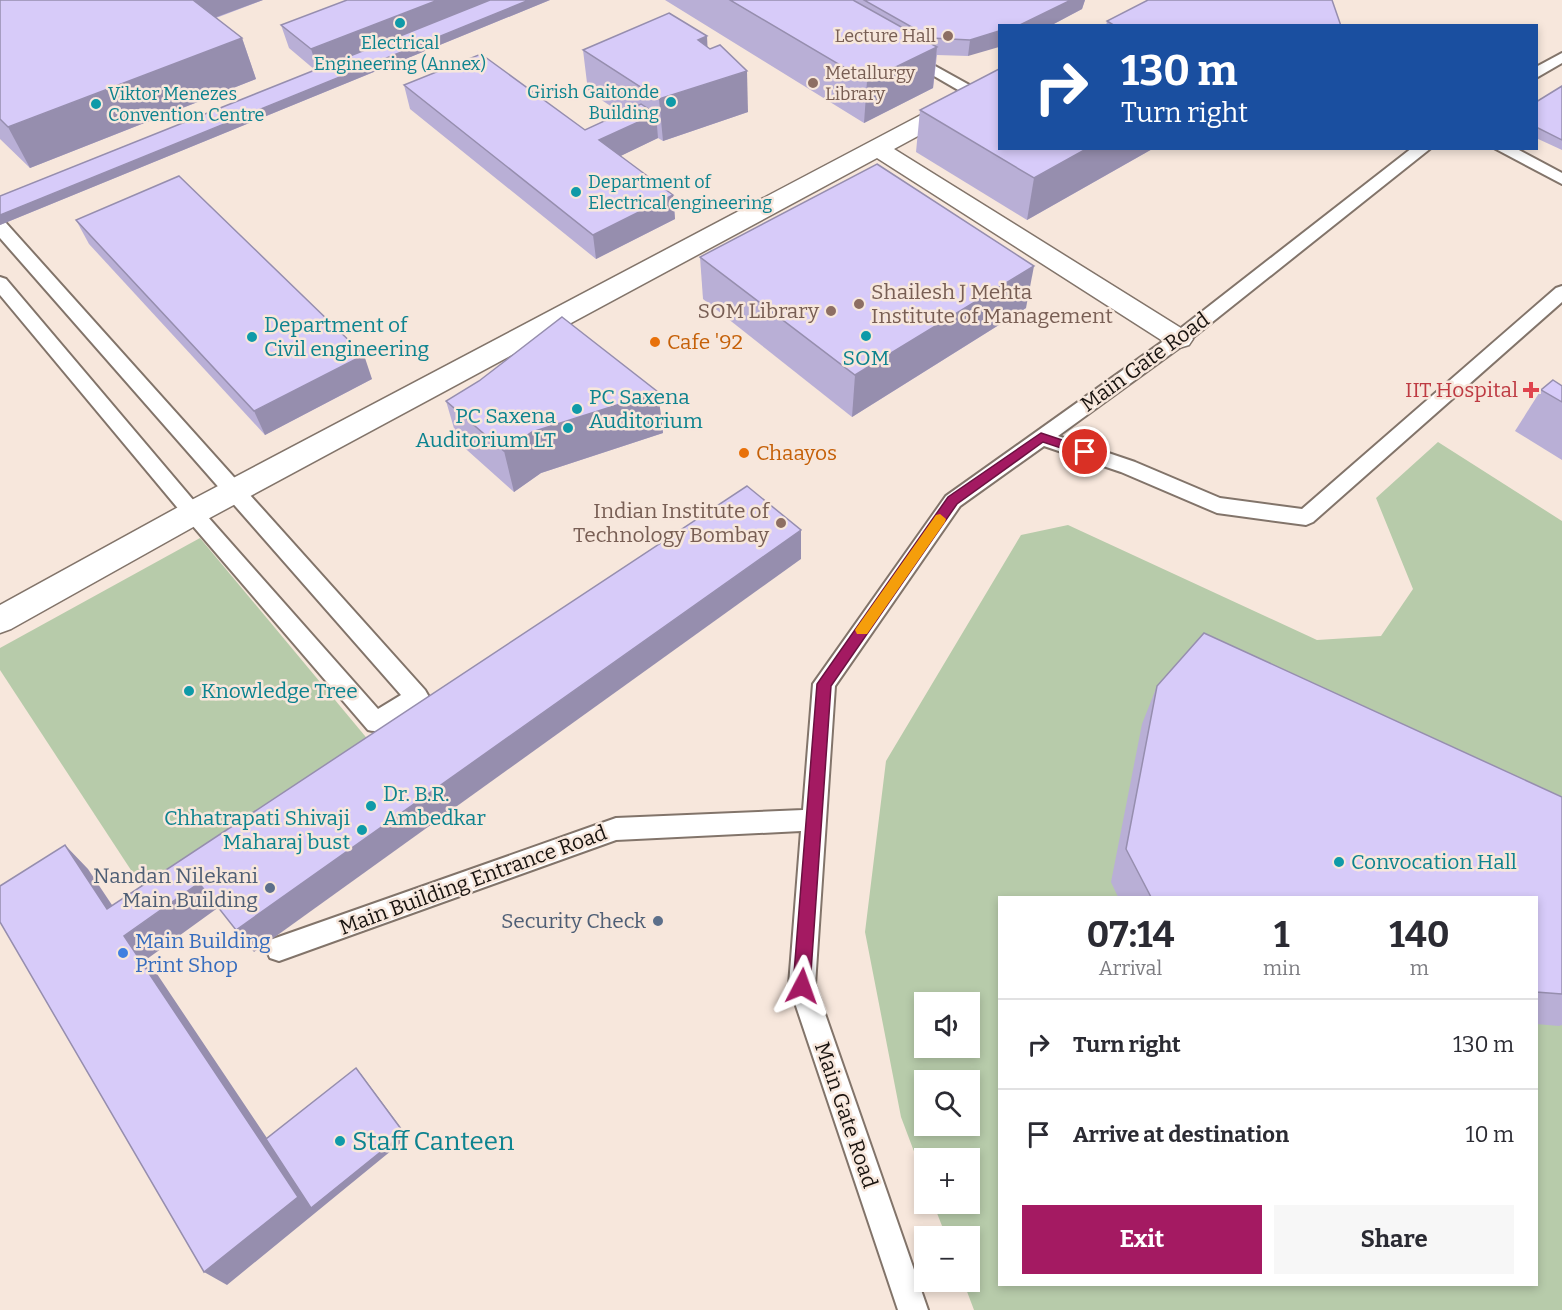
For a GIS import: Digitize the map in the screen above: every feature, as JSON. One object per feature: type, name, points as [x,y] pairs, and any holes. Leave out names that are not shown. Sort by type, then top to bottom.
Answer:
[{"type":"street","points":[[0,620],[193,513],[988,89]]},
{"type":"street","points":[[877,148],[1179,339]]},
{"type":"lane","points":[[896,48],[988,89]]},
{"type":"lane","points":[[1538,72],[1562,57]]},
{"type":"lane","name":"Main Gate Road","points":[[913,1310],[802,986],[824,684],[953,501],[1179,339],[1420,150]]},
{"type":"lane","points":[[1506,150],[1562,178]]},
{"type":"lane","points":[[0,227],[417,697],[376,723],[193,513],[0,283]]},
{"type":"lane","points":[[1041,437],[1128,467],[1217,505],[1306,517],[1562,292]]},
{"type":"lane","name":"Main Building Entrance Road","points":[[279,949],[616,829],[814,820]]},
{"type":"green space","points":[[1438,442],[1562,521],[1562,1310],[974,1310],[967,1292],[980,1292],[980,1226],[942,1226],[937,1214],[980,1214],[980,1148],[914,1148],[914,1151],[901,1117],[865,932],[886,761],[1021,535],[1068,525],[1317,640],[1381,636],[1413,589],[1376,498]]},
{"type":"green space","points":[[200,538],[370,742],[144,890],[0,670],[0,648]]},
{"type":"building","points":[[0,0],[193,0],[242,38],[8,127],[0,119]]},
{"type":"building","points":[[347,0],[438,0],[311,49],[281,25]]},
{"type":"building","points":[[490,0],[529,0],[0,215],[0,196]]},
{"type":"building","points":[[730,0],[853,0],[937,47],[867,81]]},
{"type":"building","name":"Lecture Hall","points":[[864,0],[1071,0],[1022,24],[998,24],[998,31],[970,40],[931,38]]},
{"type":"building","points":[[1148,0],[1332,0],[1340,24],[1112,24],[1107,21]]},
{"type":"building","points":[[669,13],[707,36],[698,40],[710,49],[720,45],[747,71],[659,99],[583,50]]},
{"type":"building","name":"Department of Electrical engineering","points":[[481,54],[585,130],[641,104],[656,114],[599,140],[673,195],[593,235],[404,85]]},
{"type":"building","points":[[998,70],[998,150],[1084,150],[1034,178],[920,110]]},
{"type":"building","points":[[1562,86],[1562,140],[1538,128],[1538,101]]},
{"type":"building","name":"SOM","points":[[877,164],[1034,266],[855,375],[700,257]]},
{"type":"building","name":"Department of Civil engineering","points":[[179,176],[364,355],[254,411],[76,220]]},
{"type":"building","points":[[562,317],[658,392],[532,432],[504,451],[446,401],[479,381]]},
{"type":"building","points":[[1553,380],[1562,386],[1562,402],[1541,390]]},
{"type":"building","name":"Nandan Nilekani Main Building","points":[[747,486],[801,530],[236,930],[199,883],[124,936],[298,1197],[204,1272],[0,922],[0,886],[65,845],[107,909]]},
{"type":"building","name":"Convocation Hall","points":[[1204,633],[1562,797],[1562,994],[1538,992],[1538,896],[1150,896],[1126,849],[1157,686]]},
{"type":"building","name":"Staff Canteen","points":[[356,1068],[404,1133],[311,1208],[266,1139]]},
{"type":"slow traffic","points":[[862,630],[940,519]]},
{"type":"place","name":"Electrical Engineering (Annex)","points":[[400,23]]},
{"type":"place","name":"Lecture Hall","points":[[948,36]]},
{"type":"place","name":"Metallurgy Library","points":[[813,83]]},
{"type":"place","name":"Girish Gaitonde Building","points":[[671,102]]},
{"type":"place","name":"Viktor Menezes Convention Centre","points":[[96,104]]},
{"type":"place","name":"Department of Electrical engineering","points":[[576,192]]},
{"type":"place","name":"Shailesh J Mehta Institute of Management","points":[[859,304]]},
{"type":"place","name":"SOM Library","points":[[831,311]]},
{"type":"place","name":"SOM","points":[[866,336]]},
{"type":"place","name":"Department of Civil engineering","points":[[252,337]]},
{"type":"place","name":"Cafe '92","points":[[655,342]]},
{"type":"place","name":"IIT Hospital","points":[[1531,390]]},
{"type":"place","name":"PC Saxena Auditorium","points":[[577,409]]},
{"type":"place","name":"PC Saxena Auditorium LT","points":[[568,428]]},
{"type":"place","name":"Chaayos","points":[[744,453]]},
{"type":"place","name":"Indian Institute of Technology Bombay","points":[[781,523]]},
{"type":"place","name":"Knowledge Tree","points":[[189,691]]},
{"type":"place","name":"Dr. B.R. Ambedkar","points":[[371,806]]},
{"type":"place","name":"Chhatrapati Shivaji Maharaj bust","points":[[362,830]]},
{"type":"place","name":"Convocation Hall","points":[[1339,862]]},
{"type":"place","name":"Nandan Nilekani Main Building","points":[[270,888]]},
{"type":"place","name":"Security Check","points":[[658,921]]},
{"type":"place","name":"Main Building Print Shop","points":[[123,953]]},
{"type":"place","name":"Staff Canteen","points":[[340,1141]]},
{"type":"route","points":[[802,986],[824,684],[953,501],[1041,437],[1085,452]]}]
